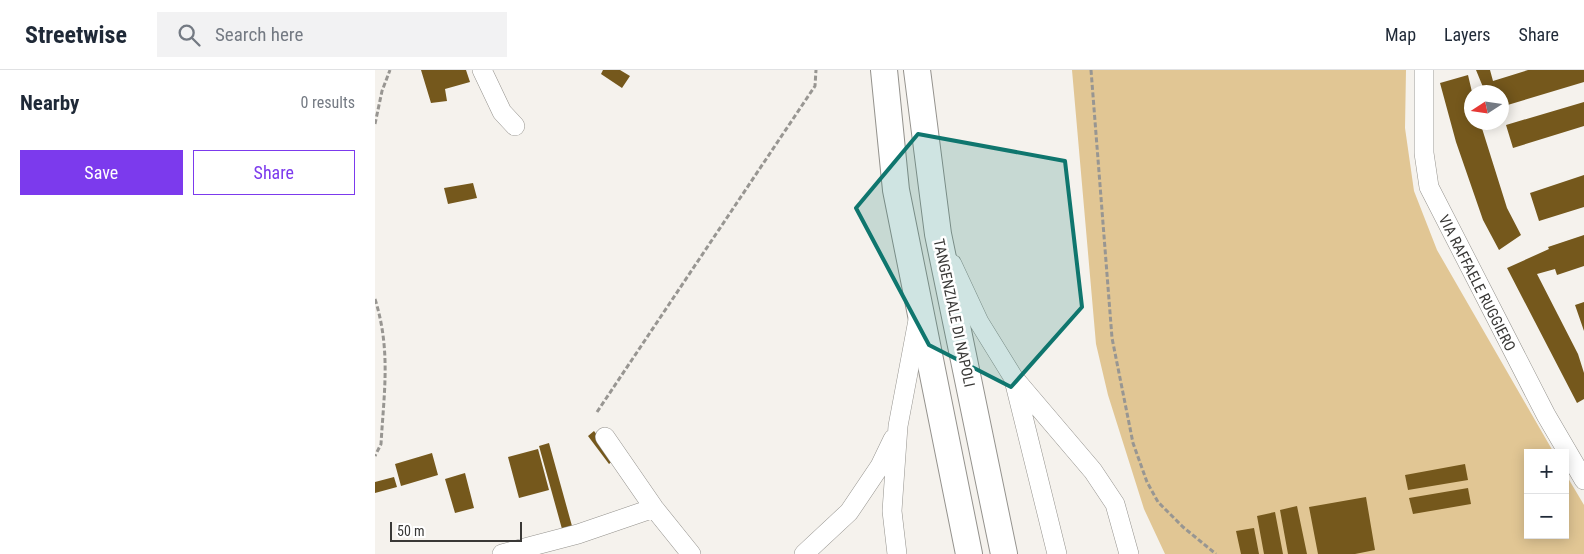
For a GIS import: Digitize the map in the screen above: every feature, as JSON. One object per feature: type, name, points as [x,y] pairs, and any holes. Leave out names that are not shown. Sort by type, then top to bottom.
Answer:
[{"type":"highway","points":[[884,70],[897,190],[969,554]]},
{"type":"highway","name":"TANGENZIALE DI NAPOLI","points":[[917,70],[938,234],[1004,554]]},
{"type":"street","points":[[482,70],[502,112],[515,126]]},
{"type":"street","name":"VIA RAFFAELE RUGGIERO","points":[[1424,70],[1424,153],[1429,187],[1546,416],[1584,480]]},
{"type":"street","points":[[938,234],[979,322],[1013,377],[1093,471],[1115,504],[1129,554]]},
{"type":"street","points":[[897,554],[892,511],[898,426],[920,312]]},
{"type":"street","points":[[1013,377],[1057,554]]},
{"type":"street","points":[[805,554],[849,512],[880,466],[898,426]]},
{"type":"street","points":[[605,436],[654,508],[691,554]]},
{"type":"street","points":[[502,554],[578,534],[654,508]]},
{"type":"path","points":[[375,124],[382,91],[390,70]]},
{"type":"path","points":[[597,412],[815,86],[816,70]]},
{"type":"path","points":[[1091,70],[1112,338],[1133,443],[1147,482],[1158,502],[1183,527],[1216,554]]},
{"type":"path","points":[[375,299],[382,320],[387,360],[381,444],[375,456]]},
{"type":"highlighted area","points":[[918,134],[1065,161],[1082,307],[1011,387],[929,345],[856,208]]},
{"type":"shaded area","points":[[1072,70],[1406,70],[1405,128],[1414,191],[1437,250],[1552,449],[1524,449],[1524,539],[1569,539],[1569,480],[1584,505],[1584,554],[1165,554],[1144,509],[1108,395],[1096,344]]},
{"type":"building","points":[[421,70],[466,70],[470,82],[445,89],[447,101],[431,103]]},
{"type":"building","points":[[603,70],[620,70],[630,76],[622,88],[601,74]]},
{"type":"building","points":[[1476,70],[1490,70],[1493,81],[1528,70],[1584,70],[1584,82],[1509,105],[1509,85],[1482,85]]},
{"type":"building","points":[[1468,75],[1470,85],[1464,85],[1464,130],[1483,130],[1507,208],[1521,235],[1499,250],[1483,220],[1456,142],[1440,83]]},
{"type":"building","points":[[1584,102],[1584,126],[1513,148],[1508,130],[1509,124]]},
{"type":"building","points":[[1584,175],[1584,207],[1539,221],[1530,193]]},
{"type":"building","points":[[473,183],[477,198],[448,204],[444,188]]},
{"type":"building","points":[[1584,235],[1584,266],[1557,275],[1555,269],[1537,274],[1578,354],[1584,373],[1584,399],[1577,403],[1507,268],[1549,249],[1548,247]]},
{"type":"building","points":[[1584,302],[1584,331],[1575,305]]},
{"type":"building","points":[[594,431],[615,459],[609,464],[588,436]]},
{"type":"building","points":[[549,443],[572,526],[562,529],[539,446]]},
{"type":"building","points":[[538,449],[549,490],[519,498],[508,457]]},
{"type":"building","points":[[432,453],[438,475],[401,486],[395,464]]},
{"type":"building","points":[[1465,464],[1468,480],[1408,490],[1405,475]]},
{"type":"building","points":[[465,473],[474,508],[455,513],[445,479]]},
{"type":"building","points":[[394,477],[397,487],[375,493],[375,482]]},
{"type":"building","points":[[1468,488],[1471,504],[1413,514],[1409,498]]},
{"type":"building","points":[[1366,497],[1375,550],[1355,554],[1318,554],[1309,507]]},
{"type":"building","points":[[1297,506],[1307,554],[1288,554],[1280,510]]},
{"type":"building","points":[[1275,512],[1283,554],[1264,554],[1257,516]]},
{"type":"building","points":[[1254,528],[1259,554],[1241,554],[1236,531]]}]
